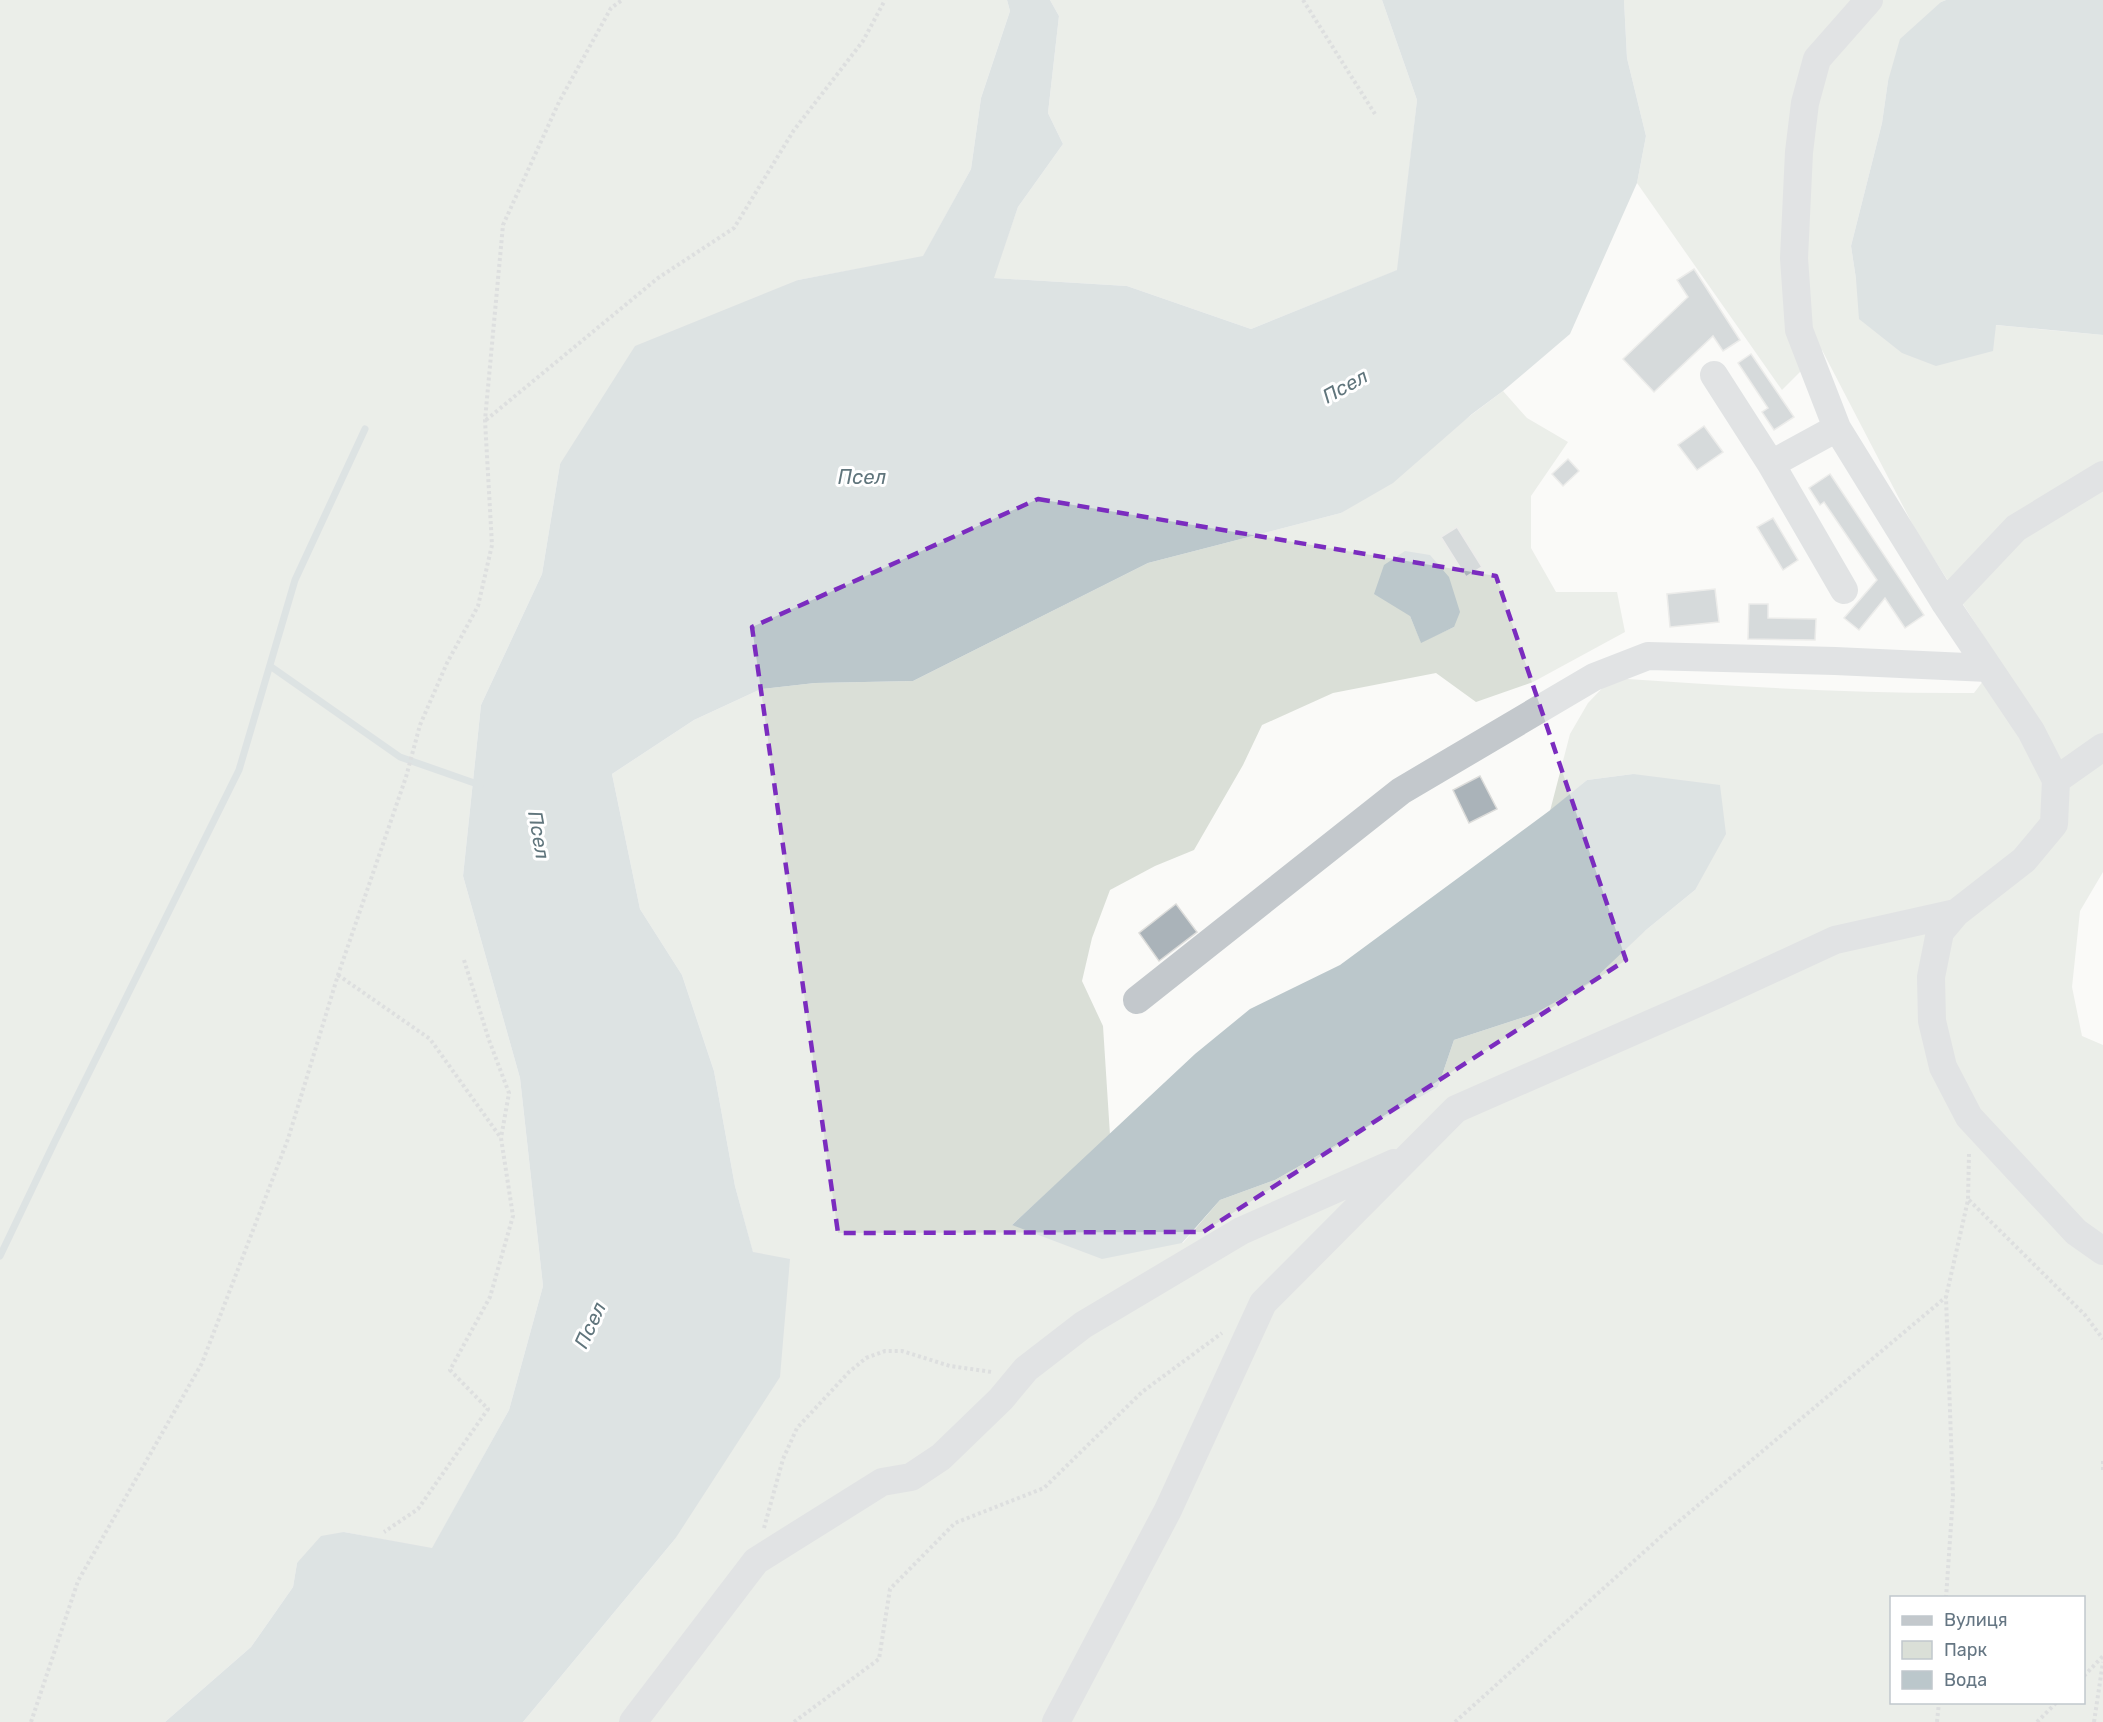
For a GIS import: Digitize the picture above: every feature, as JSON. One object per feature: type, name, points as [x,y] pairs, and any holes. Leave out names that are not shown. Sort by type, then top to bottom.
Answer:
[{"type":"street","points":[[1869,0],[1817,58],[1805,103],[1794,258],[1799,330],[1837,428],[1945,603],[2031,731],[2056,780],[2054,824],[2024,860],[1956,913],[1940,932],[1930,977],[1932,1021],[1943,1066],[1969,1117],[2076,1232],[2103,1251]]},
{"type":"street","points":[[1714,375],[1771,464],[1844,590]]},
{"type":"street","points":[[1771,464],[1837,428]]},
{"type":"street","points":[[1945,603],[2016,528],[2103,475]]},
{"type":"street","points":[[1137,1000],[1401,791],[1594,677],[1648,656],[1988,668]]},
{"type":"street","points":[[2056,780],[2103,747]]},
{"type":"street","points":[[1056,1722],[1168,1510],[1263,1302],[1456,1109],[1835,940],[1956,913]]},
{"type":"street","points":[[633,1722],[756,1561],[882,1482],[911,1477],[941,1457],[1001,1400],[1026,1369],[1083,1325],[1241,1231],[1407,1157]]},
{"type":"path","points":[[31,1722],[78,1581],[202,1363],[288,1139],[338,975],[406,777],[420,725],[447,663],[478,606],[492,545],[485,420],[503,225],[559,102],[614,3],[622,0]]},
{"type":"path","points":[[485,420],[658,278],[734,228],[794,130],[863,41],[885,0]]},
{"type":"path","points":[[1303,0],[1375,114]]},
{"type":"path","points":[[384,1532],[418,1509],[488,1409],[450,1370],[490,1297],[513,1216],[501,1138],[509,1093],[489,1040],[464,960]]},
{"type":"path","points":[[338,975],[430,1040],[501,1138]]},
{"type":"path","points":[[1946,1596],[1953,1496],[1946,1297],[1968,1200],[1969,1117]]},
{"type":"path","points":[[1968,1200],[2085,1315],[2103,1339]]},
{"type":"path","points":[[1455,1722],[1665,1533],[1946,1297]]},
{"type":"path","points":[[794,1722],[879,1659],[890,1589],[955,1523],[1044,1488],[1143,1392],[1226,1330]]},
{"type":"path","points":[[756,1561],[783,1459],[797,1428],[849,1372],[866,1358],[885,1351],[902,1351],[950,1366],[991,1372],[1026,1369]]},
{"type":"path","points":[[2103,1461],[2103,1471]]},
{"type":"path","points":[[2085,1675],[2103,1656]]},
{"type":"path","points":[[2094,1722],[2103,1662]]},
{"type":"path","points":[[1937,1722],[1939,1704]]},
{"type":"path","points":[[2037,1722],[2055,1704]]},
{"type":"highlighted area","points":[[1038,499],[1496,576],[1626,960],[1203,1232],[838,1233],[752,627]]},
{"type":"green space","points":[[0,0],[1007,0],[1010,11],[981,98],[971,169],[923,257],[798,280],[560,464],[542,574],[481,705],[463,876],[520,1078],[543,1286],[509,1410],[432,1549],[344,1532],[297,1563],[293,1587],[251,1647],[165,1722],[0,1722]]},
{"type":"green space","points":[[1050,0],[1382,0],[1417,100],[1398,270],[1251,329],[1127,286],[993,278],[1018,207],[1063,144],[1048,113],[1059,16]]},
{"type":"green space","points":[[1624,0],[1946,0],[1941,2],[1888,81],[1882,123],[1851,246],[1856,279],[1995,325],[2103,335],[2103,872],[2080,911],[2072,987],[2082,1036],[2103,1045],[2103,1722],[523,1722],[675,1539],[753,1253],[735,1186],[714,1071],[682,975],[640,909],[612,774],[694,720],[761,689],[815,683],[913,681],[1148,563],[1341,513],[1503,391],[1527,418],[1568,442],[1531,496],[1531,548],[1556,592],[1617,592],[1625,632],[1533,682],[1476,702],[1436,673],[1333,693],[1262,725],[1243,765],[1194,850],[1155,866],[1110,890],[1092,938],[1082,981],[1103,1026],[1110,1135],[1012,1225],[1183,1243],[1220,1200],[1275,1180],[1438,1087],[1454,1040],[1534,1014],[1695,890],[1633,774],[1587,780],[1550,811],[1570,734],[1588,703],[1612,678],[1838,691],[1974,693],[1999,660],[1916,531],[1822,350],[1782,390],[1637,183],[1646,136],[1627,58]],"holes":[[[1410,616],[1454,627],[1421,642]]]},
{"type":"water","name":"Псел","points":[[1007,0],[1050,0],[1059,16],[1048,113],[1063,144],[1018,207],[994,278],[1127,286],[1251,329],[1397,270],[1417,100],[1382,0],[1624,0],[1627,58],[1646,136],[1637,183],[1570,334],[1472,414],[1393,483],[1341,513],[1148,563],[913,681],[815,683],[761,689],[694,720],[612,774],[640,909],[682,975],[714,1071],[735,1186],[753,1252],[790,1259],[780,1377],[675,1539],[523,1722],[165,1722],[251,1647],[293,1587],[297,1563],[321,1536],[344,1532],[432,1548],[509,1410],[543,1286],[520,1078],[463,876],[481,705],[542,574],[560,464],[635,346],[798,280],[923,256],[971,169],[981,98],[1010,11]]},
{"type":"water","points":[[1946,0],[2103,0],[2103,335],[1996,325],[1993,351],[1936,366],[1902,353],[1859,319],[1851,246],[1882,123],[1888,81],[1900,39]]},
{"type":"water","points":[[1405,551],[1430,555],[1449,577],[1460,612],[1454,627],[1421,643],[1410,616],[1374,594],[1384,565]]},
{"type":"water","points":[[1633,774],[1720,785],[1726,834],[1695,890],[1646,930],[1592,981],[1534,1014],[1454,1040],[1438,1087],[1275,1180],[1220,1200],[1182,1243],[1102,1259],[1012,1225],[1195,1054],[1250,1009],[1340,965],[1549,811],[1587,780]]},
{"type":"building","points":[[1694,269],[1740,340],[1723,351],[1713,336],[1654,392],[1623,359],[1688,297],[1677,280]]},
{"type":"building","points":[[1751,354],[1794,417],[1774,430],[1762,412],[1768,408],[1738,363]]},
{"type":"building","points":[[1704,426],[1723,452],[1697,470],[1678,445]]},
{"type":"building","points":[[1568,459],[1579,471],[1563,486],[1552,474]]},
{"type":"building","points":[[1830,474],[1924,615],[1905,628],[1885,598],[1859,630],[1844,618],[1877,580],[1824,502],[1820,505],[1809,488]]},
{"type":"building","points":[[1773,518],[1798,560],[1783,570],[1757,527]]},
{"type":"building","points":[[1457,527],[1482,567],[1466,577],[1441,537]]},
{"type":"building","points":[[1715,589],[1719,622],[1670,627],[1667,594]]},
{"type":"building","points":[[1749,604],[1768,604],[1768,618],[1816,619],[1815,640],[1748,639]]},
{"type":"building","points":[[1480,776],[1497,809],[1469,823],[1453,790]]},
{"type":"building","points":[[1176,904],[1197,932],[1159,961],[1139,933]]},
{"type":"waterway","points":[[0,1256],[239,770],[295,580],[365,429]]},
{"type":"waterway","points":[[270,666],[400,757],[480,785]]}]
